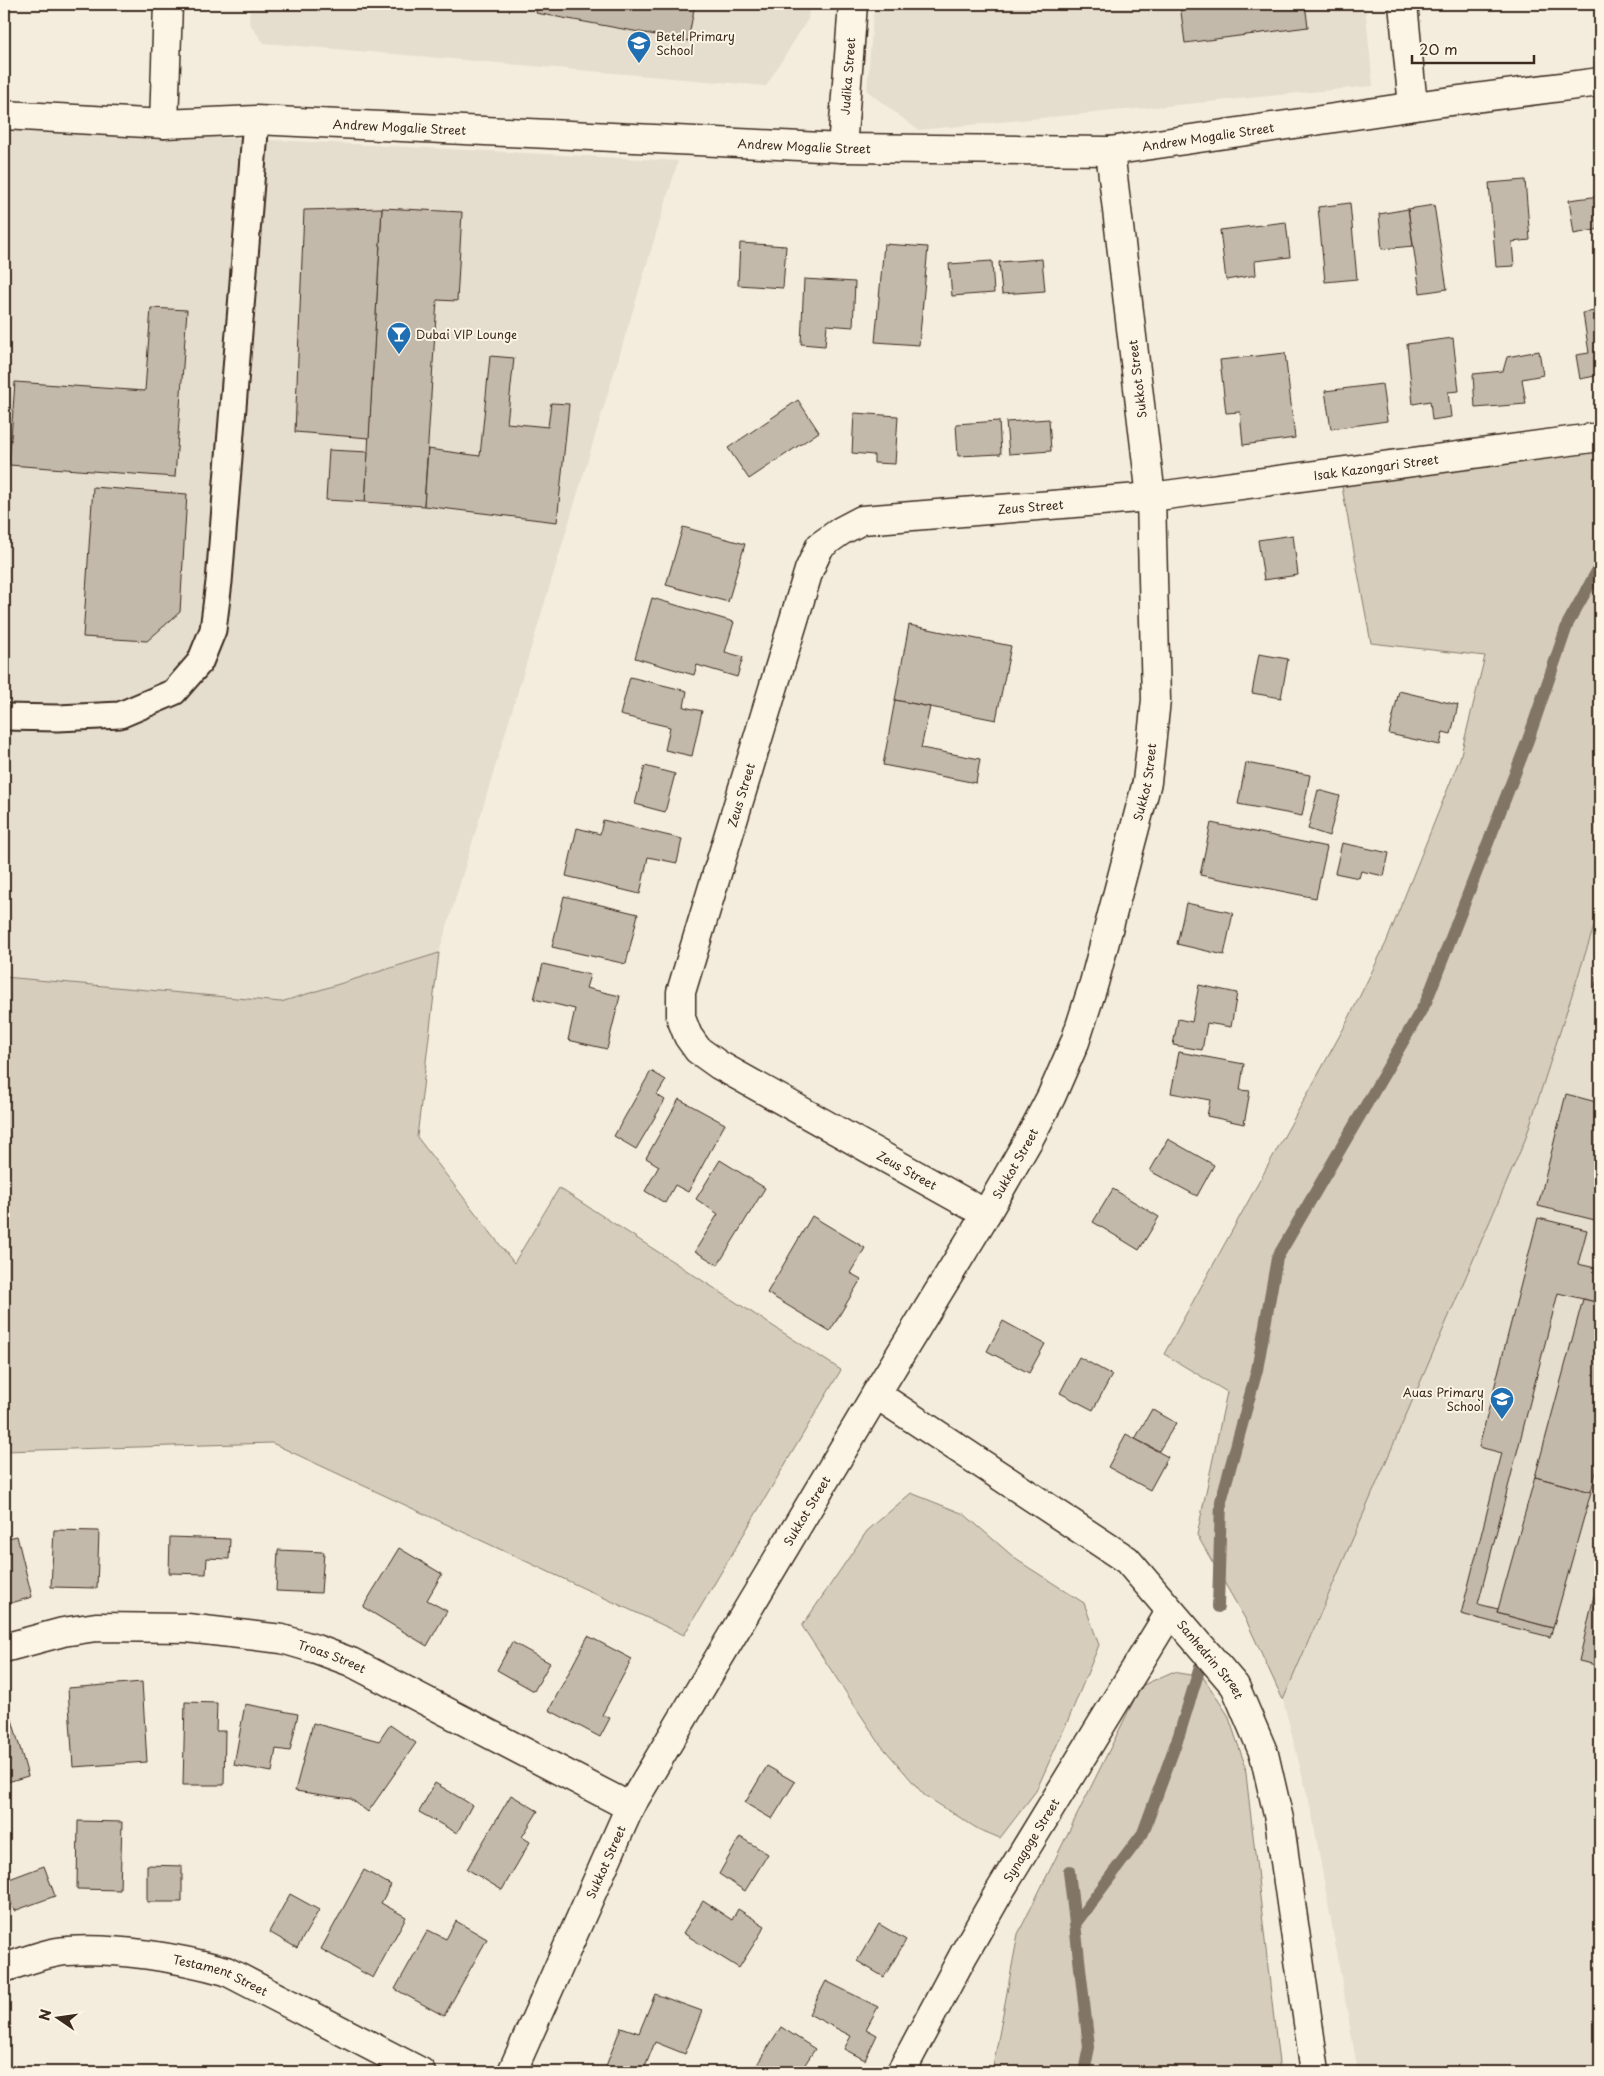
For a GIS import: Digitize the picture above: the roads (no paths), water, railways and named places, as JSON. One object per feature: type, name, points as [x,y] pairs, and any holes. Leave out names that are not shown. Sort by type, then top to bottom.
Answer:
[{"type":"street","points":[[164,124],[168,4]]},
{"type":"street","name":"Judika Street","points":[[842,148],[853,4]]},
{"type":"street","points":[[1403,4],[1413,106]]},
{"type":"street","name":"Andrew Mogalie Street","points":[[4,115],[164,124],[256,120],[842,148],[1110,151],[1413,106],[1600,82]]},
{"type":"street","name":"Sukkot Street","points":[[512,2072],[630,1807],[876,1394],[986,1214],[1029,1139],[1051,1097],[1075,1042],[1094,983],[1146,782],[1156,700],[1151,497],[1110,151]]},
{"type":"street","name":"Isak Kazongari Street","points":[[1151,497],[1600,437]]},
{"type":"street","name":"Zeus Street","points":[[986,1214],[718,1065],[698,1050],[688,1036],[681,1018],[681,992],[808,570],[820,546],[841,530],[862,520],[1151,497]]},
{"type":"street","name":"Sanhedrin Street","points":[[876,1394],[1127,1560],[1235,1686],[1264,1754],[1279,1819],[1315,2072]]},
{"type":"street","name":"Synagoge Street","points":[[901,2072],[998,1894],[1170,1612]]},
{"type":"street","name":"Troas Street","points":[[4,1648],[63,1632],[96,1627],[187,1628],[282,1639],[316,1648],[351,1662],[630,1807]]},
{"type":"street","name":"Testament Street","points":[[4,1968],[65,1951],[117,1952],[203,1964],[226,1971],[421,2072]]},
{"type":"lane","points":[[4,717],[58,718],[120,714],[174,692],[200,662],[212,630],[219,582],[256,120]]},
{"type":"waterway","points":[[1218,1607],[1221,1501],[1257,1370],[1277,1258],[1426,1002],[1528,740],[1568,623],[1600,566]]},
{"type":"waterway","points":[[1075,1924],[1143,1833],[1179,1735],[1200,1667]]},
{"type":"waterway","points":[[1069,1871],[1089,2047],[1084,2072]]},
{"type":"place","name":"Betel Primary School","points":[[639,64]]},
{"type":"place","name":"Dubai VIP Lounge","points":[[399,355]]},
{"type":"place","name":"Auas Primary School","points":[[1502,1420]]}]
